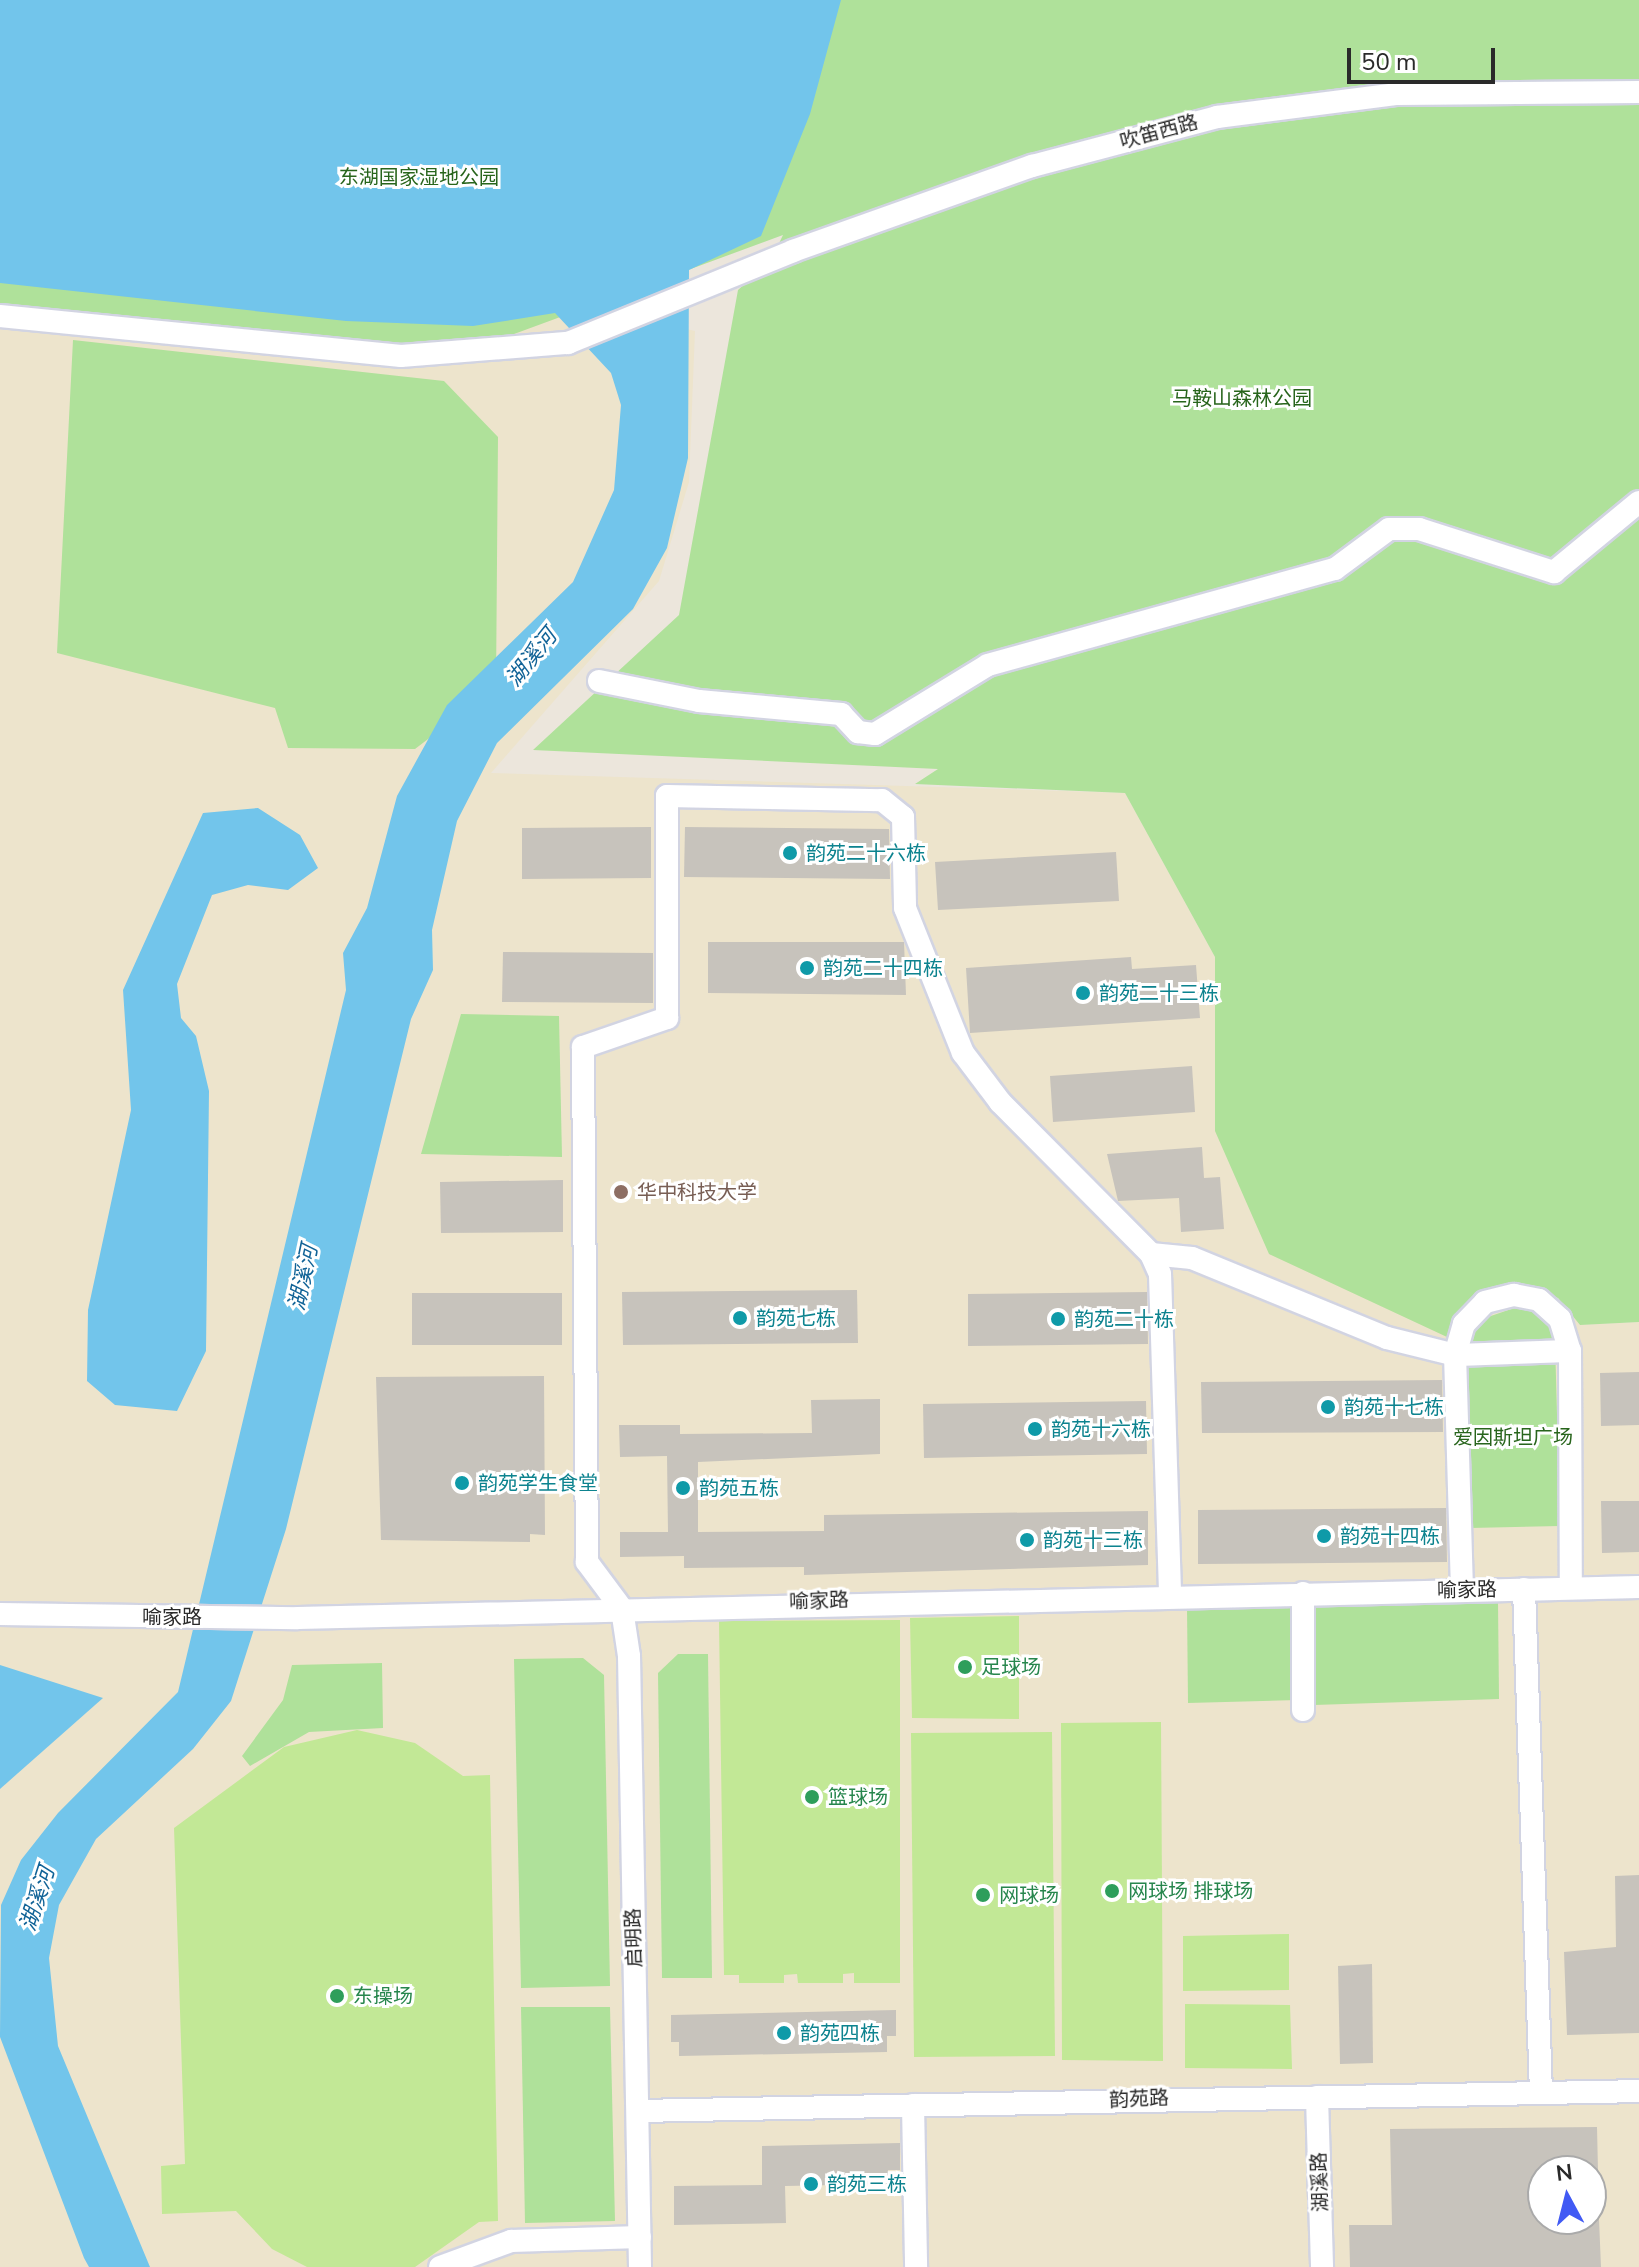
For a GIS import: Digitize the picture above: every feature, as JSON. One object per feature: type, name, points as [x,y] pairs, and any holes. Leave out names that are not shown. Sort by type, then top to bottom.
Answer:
[{"type":"street","name":"吹笛西路","points":[[0,316],[401,356],[568,343],[702,287],[1032,166],[1217,117],[1396,94],[1639,92]]},
{"type":"street","points":[[599,681],[699,701],[841,714],[858,732],[875,734],[988,665],[1335,569],[1389,529],[1419,529],[1554,572],[1639,502]]},
{"type":"street","points":[[622,1609],[587,1562],[583,1047],[667,1018],[667,796],[882,800],[903,817],[905,908],[963,1053],[1000,1102],[1151,1254],[1160,1274],[1170,1593]]},
{"type":"street","points":[[1151,1254],[1192,1258],[1387,1338],[1455,1355],[1570,1351]]},
{"type":"street","points":[[1462,1590],[1455,1355],[1464,1324],[1485,1302],[1514,1295],[1539,1300],[1560,1319],[1570,1351],[1571,1588]]},
{"type":"street","name":"喻家路","points":[[0,1614],[298,1618],[1170,1593],[1639,1587]]},
{"type":"street","points":[[1524,1589],[1541,2093]]},
{"type":"street","points":[[1303,1593],[1303,1710]]},
{"type":"street","name":"启明路","points":[[622,1609],[640,2267]]},
{"type":"street","name":"韵苑路","points":[[638,2111],[1639,2091]]},
{"type":"street","name":"湖溪路","points":[[1317,2097],[1322,2267]]},
{"type":"street","points":[[913,2105],[916,2267]]},
{"type":"street","points":[[440,2267],[511,2241],[640,2237]]},
{"type":"shaded area","name":"华中科技大学","points":[[0,0],[590,307],[695,331],[689,482],[659,581],[491,773],[1125,793],[1215,957],[1215,1131],[1473,1298],[1513,1284],[1558,1298],[1580,1325],[1639,1322],[1639,2267],[0,2267]]},
{"type":"green space","name":"马鞍山森林公园","points":[[0,0],[1639,0],[1639,1322],[1580,1325],[1558,1298],[1513,1284],[1473,1298],[1447,1337],[1269,1254],[1215,1131],[1215,957],[1125,793],[915,784],[938,769],[533,750],[679,615],[738,290],[771,260],[783,235],[449,358],[0,319]]},
{"type":"green space","points":[[73,340],[444,381],[498,437],[496,687],[415,749],[288,748],[275,708],[57,653]]},
{"type":"green space","points":[[461,1014],[559,1016],[562,1157],[421,1154]]},
{"type":"green space","name":"爱因斯坦广场","points":[[1526,1304],[1549,1320],[1555,1341],[1560,1526],[1470,1528],[1466,1348],[1482,1319]]},
{"type":"green space","points":[[1498,1602],[1499,1699],[1314,1705],[1313,1607]]},
{"type":"green space","points":[[1297,1603],[1297,1700],[1188,1703],[1187,1606]]},
{"type":"green space","name":"足球场","points":[[1019,1616],[1019,1719],[912,1718],[910,1618]]},
{"type":"green space","name":"篮球场","points":[[900,1620],[900,1983],[854,1983],[854,1973],[843,1974],[843,1983],[798,1983],[797,1974],[784,1975],[784,1983],[739,1983],[739,1975],[724,1975],[719,1621]]},
{"type":"green space","points":[[678,1654],[708,1654],[712,1978],[662,1978],[658,1673]]},
{"type":"green space","points":[[583,1658],[604,1675],[610,1986],[521,1988],[514,1659]]},
{"type":"green space","points":[[382,1663],[383,1728],[309,1732],[250,1766],[242,1756],[283,1700],[292,1665]]},
{"type":"green space","name":"网球场 排球场","points":[[1161,1722],[1163,2061],[1062,2060],[1061,1723]]},
{"type":"green space","name":"东操场","points":[[357,1730],[415,1743],[463,1776],[490,1775],[498,2221],[479,2222],[415,2267],[307,2267],[272,2249],[236,2211],[162,2214],[161,2166],[185,2164],[174,1828],[284,1747]]},
{"type":"green space","name":"网球场","points":[[1052,1732],[1055,2056],[914,2057],[911,1733]]},
{"type":"green space","points":[[1289,1934],[1289,1990],[1183,1991],[1183,1936]]},
{"type":"green space","points":[[1185,2004],[1290,2005],[1292,2069],[1185,2068]]},
{"type":"green space","points":[[521,2007],[610,2007],[615,2221],[525,2223]]},
{"type":"water","name":"东湖国家湿地公园","points":[[0,0],[841,0],[810,114],[761,236],[689,270],[688,458],[667,548],[633,609],[497,743],[457,821],[432,930],[433,970],[411,1019],[286,1529],[231,1701],[193,1749],[96,1839],[59,1905],[49,1958],[58,2046],[150,2267],[89,2267],[84,2258],[0,2037],[1,1905],[21,1860],[58,1813],[178,1692],[346,990],[343,953],[367,908],[397,796],[447,705],[573,582],[614,490],[621,405],[611,373],[555,313],[473,326],[346,321],[0,283]]},
{"type":"water","points":[[258,808],[300,835],[318,868],[288,890],[248,885],[212,895],[177,984],[181,1018],[196,1036],[209,1091],[206,1351],[177,1411],[115,1405],[87,1381],[88,1310],[131,1110],[123,990],[203,813]]},
{"type":"water","points":[[0,1665],[103,1698],[0,1789]]},
{"type":"building","points":[[651,827],[651,878],[522,879],[522,828]]},
{"type":"building","name":"韵苑二十六栋","points":[[685,827],[889,829],[890,879],[684,877]]},
{"type":"building","points":[[1116,852],[1119,901],[938,910],[935,862]]},
{"type":"building","name":"韵苑二十四栋","points":[[708,942],[904,942],[906,995],[708,993]]},
{"type":"building","points":[[503,952],[653,953],[653,1003],[502,1002]]},
{"type":"building","name":"韵苑二十三栋","points":[[1131,957],[1132,969],[1196,965],[1200,1018],[970,1033],[966,968]]},
{"type":"building","points":[[1192,1066],[1195,1112],[1053,1122],[1050,1076]]},
{"type":"building","points":[[1202,1147],[1204,1178],[1220,1177],[1224,1229],[1181,1232],[1179,1198],[1118,1201],[1107,1154]]},
{"type":"building","points":[[563,1180],[563,1232],[441,1233],[440,1182]]},
{"type":"building","name":"韵苑七栋","points":[[857,1290],[858,1343],[623,1345],[622,1292]]},
{"type":"building","name":"韵苑二十栋","points":[[1147,1292],[1148,1344],[968,1346],[968,1294]]},
{"type":"building","points":[[412,1293],[562,1293],[562,1345],[412,1345]]},
{"type":"building","points":[[1639,1372],[1639,1425],[1601,1426],[1600,1373]]},
{"type":"building","name":"韵苑学生食堂","points":[[544,1376],[545,1535],[530,1534],[530,1542],[381,1540],[376,1377]]},
{"type":"building","name":"韵苑十七栋","points":[[1442,1380],[1443,1432],[1202,1433],[1201,1382]]},
{"type":"building","points":[[880,1399],[880,1454],[698,1462],[698,1532],[824,1531],[824,1515],[1148,1511],[1148,1565],[804,1575],[804,1567],[684,1568],[684,1556],[620,1557],[620,1532],[668,1532],[667,1456],[620,1457],[619,1425],[680,1425],[680,1434],[812,1433],[811,1400]]},
{"type":"building","name":"韵苑十六栋","points":[[1146,1401],[1147,1454],[924,1458],[923,1404]]},
{"type":"building","points":[[1601,1501],[1639,1501],[1639,1552],[1602,1553]]},
{"type":"building","name":"韵苑十四栋","points":[[1446,1508],[1447,1562],[1198,1564],[1198,1510]]},
{"type":"building","points":[[1639,1875],[1639,2033],[1567,2035],[1564,1952],[1616,1947],[1615,1876]]},
{"type":"building","points":[[1372,1964],[1373,2063],[1340,2064],[1338,1966]]},
{"type":"building","name":"韵苑四栋","points":[[896,2010],[896,2036],[887,2036],[887,2052],[679,2056],[679,2042],[671,2042],[671,2015]]},
{"type":"building","points":[[1597,2127],[1598,2155],[1527,2155],[1527,2235],[1600,2235],[1601,2267],[1350,2267],[1349,2225],[1392,2225],[1390,2129]]},
{"type":"building","name":"韵苑三栋","points":[[900,2143],[900,2170],[888,2170],[889,2184],[785,2186],[786,2223],[674,2225],[674,2186],[762,2185],[762,2146]]},
{"type":"place","name":"韵苑二十六栋","points":[[790,853]]},
{"type":"place","name":"韵苑二十四栋","points":[[807,968]]},
{"type":"place","name":"韵苑二十三栋","points":[[1083,993]]},
{"type":"place","name":"华中科技大学","points":[[621,1192]]},
{"type":"place","name":"韵苑七栋","points":[[740,1318]]},
{"type":"place","name":"韵苑二十栋","points":[[1058,1319]]},
{"type":"place","name":"韵苑十七栋","points":[[1328,1407]]},
{"type":"place","name":"韵苑十六栋","points":[[1035,1429]]},
{"type":"place","name":"韵苑学生食堂","points":[[462,1483]]},
{"type":"place","name":"韵苑五栋","points":[[683,1488]]},
{"type":"place","name":"韵苑十四栋","points":[[1324,1536]]},
{"type":"place","name":"韵苑十三栋","points":[[1027,1540]]},
{"type":"place","name":"足球场","points":[[965,1667]]},
{"type":"place","name":"篮球场","points":[[812,1797]]},
{"type":"place","name":"网球场 排球场","points":[[1112,1891]]},
{"type":"place","name":"网球场","points":[[983,1895]]},
{"type":"place","name":"东操场","points":[[337,1996]]},
{"type":"place","name":"韵苑四栋","points":[[784,2033]]},
{"type":"place","name":"韵苑三栋","points":[[811,2184]]},
{"type":"water label","name":"湖溪河","points":[[532,658]]},
{"type":"water label","name":"湖溪河","points":[[304,1278]]},
{"type":"water label","name":"湖溪河","points":[[38,1899]]}]
